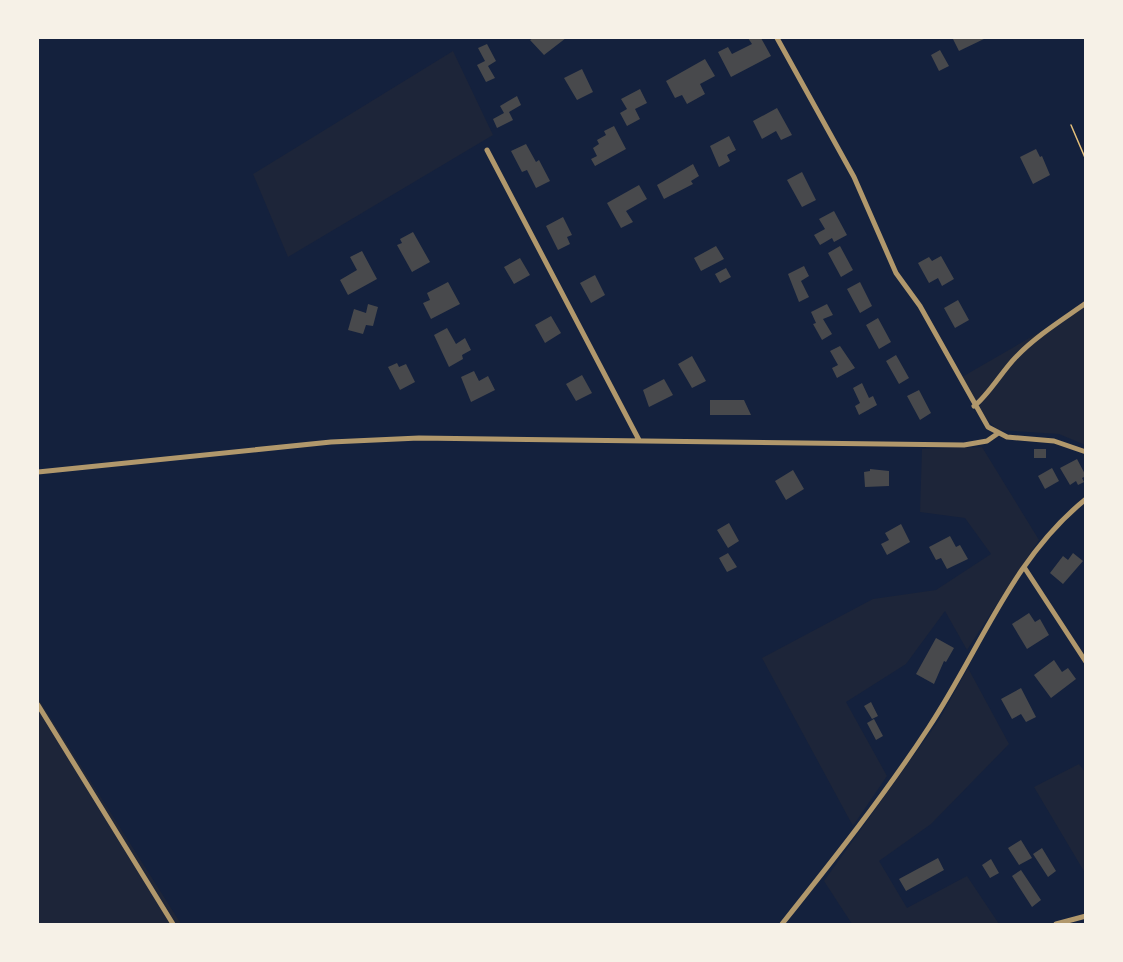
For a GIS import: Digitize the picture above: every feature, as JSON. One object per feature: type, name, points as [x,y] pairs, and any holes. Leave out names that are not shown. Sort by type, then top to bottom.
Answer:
[{"type":"street","points":[[777,38],[854,177],[896,273],[920,306],[988,428],[998,434],[1054,441],[1086,452]]},
{"type":"street","points":[[487,150],[639,440]]},
{"type":"street","points":[[974,406],[982,400],[990,386],[1017,356],[1086,303]]},
{"type":"street","points":[[38,472],[307,445],[419,438],[964,445],[987,441],[998,434]]},
{"type":"street","points":[[782,924],[848,842],[929,727],[1024,567],[1059,524],[1086,499]]},
{"type":"street","points":[[1024,567],[1086,662]]},
{"type":"street","points":[[38,705],[173,924]]},
{"type":"street","points":[[1056,924],[1086,916]]},
{"type":"path","points":[[1071,125],[1086,160]]},
{"type":"shaded area","points":[[453,51],[493,135],[288,257],[253,174]]},
{"type":"shaded area","points":[[1085,306],[1085,445],[1059,434],[998,430],[986,419],[962,377]]},
{"type":"shaded area","points":[[982,447],[1039,540],[967,650],[945,611],[906,664],[846,702],[887,776],[853,826],[762,658],[873,599],[936,590],[991,554],[965,518],[920,512],[922,449]]},
{"type":"shaded area","points":[[968,668],[1009,744],[931,824],[879,861],[907,908],[967,876],[999,924],[852,924],[824,881],[939,720]]},
{"type":"shaded area","points":[[38,698],[181,924],[38,924]]},
{"type":"shaded area","points":[[1079,764],[1085,772],[1085,873],[1034,787]]},
{"type":"building","points":[[533,38],[566,38],[544,55],[530,40]]},
{"type":"building","points":[[748,38],[761,38],[771,56],[731,77],[718,52],[728,47],[732,54],[752,44]]},
{"type":"building","points":[[986,38],[959,51],[953,39]]},
{"type":"building","points":[[487,44],[496,61],[488,66],[495,78],[486,82],[477,65],[485,61],[478,48]]},
{"type":"building","points":[[940,50],[949,66],[939,71],[931,55]]},
{"type":"building","points":[[705,59],[715,76],[700,84],[705,94],[687,104],[682,95],[675,98],[666,81]]},
{"type":"building","points":[[582,69],[593,92],[577,100],[564,78]]},
{"type":"building","points":[[640,89],[647,103],[635,109],[640,119],[627,126],[620,113],[627,109],[621,99]]},
{"type":"building","points":[[517,96],[521,105],[509,112],[513,120],[497,128],[493,119],[504,113],[500,106]]},
{"type":"building","points":[[777,108],[792,135],[781,140],[776,131],[762,139],[753,121]]},
{"type":"building","points":[[614,126],[626,149],[595,166],[591,159],[597,156],[593,148],[599,144],[597,140],[606,135],[604,131]]},
{"type":"building","points":[[729,136],[736,150],[727,155],[730,161],[719,167],[710,146]]},
{"type":"building","points":[[526,144],[536,162],[539,160],[550,181],[536,188],[527,170],[522,172],[511,151]]},
{"type":"building","points":[[1036,149],[1040,157],[1042,156],[1050,175],[1033,184],[1020,157]]},
{"type":"building","points":[[693,164],[699,176],[691,181],[693,184],[664,199],[657,185]]},
{"type":"building","points":[[802,172],[816,200],[802,207],[787,180]]},
{"type":"building","points":[[639,185],[647,199],[626,211],[633,222],[621,228],[607,203]]},
{"type":"building","points":[[834,211],[847,235],[834,242],[832,238],[820,245],[814,235],[825,229],[819,219]]},
{"type":"building","points":[[563,217],[572,235],[567,237],[570,244],[558,250],[546,226]]},
{"type":"building","points":[[413,232],[430,262],[412,272],[397,245],[402,243],[400,239]]},
{"type":"building","points":[[716,246],[724,259],[701,271],[694,258]]},
{"type":"building","points":[[840,246],[853,270],[841,277],[828,253]]},
{"type":"building","points":[[362,251],[377,279],[348,295],[340,280],[357,270],[350,257]]},
{"type":"building","points":[[941,256],[954,279],[942,286],[938,278],[929,283],[918,263],[929,257],[932,261]]},
{"type":"building","points":[[520,258],[530,275],[514,284],[504,267]]},
{"type":"building","points":[[804,266],[809,276],[801,281],[809,297],[799,302],[788,274]]},
{"type":"building","points":[[726,268],[731,277],[720,283],[715,274]]},
{"type":"building","points":[[595,275],[605,295],[591,303],[580,283]]},
{"type":"building","points":[[448,282],[460,304],[431,319],[423,303],[430,300],[427,293]]},
{"type":"building","points":[[860,282],[872,306],[860,313],[847,289]]},
{"type":"building","points":[[958,300],[969,320],[955,328],[944,308]]},
{"type":"building","points":[[368,304],[378,307],[373,326],[366,325],[363,334],[348,330],[354,309],[366,313]]},
{"type":"building","points":[[827,304],[833,315],[823,319],[832,334],[822,340],[813,324],[816,323],[811,312]]},
{"type":"building","points":[[551,316],[561,333],[545,343],[535,325]]},
{"type":"building","points":[[878,318],[891,342],[879,349],[866,325]]},
{"type":"building","points":[[447,328],[456,344],[465,338],[471,350],[462,355],[463,359],[449,367],[434,335]]},
{"type":"building","points":[[840,346],[855,368],[837,378],[832,368],[838,365],[830,351]]},
{"type":"building","points":[[896,355],[909,378],[899,384],[886,361]]},
{"type":"building","points":[[692,356],[706,381],[692,388],[678,364]]},
{"type":"building","points":[[397,363],[399,367],[406,364],[415,382],[400,390],[388,367]]},
{"type":"building","points":[[474,371],[479,381],[488,376],[495,390],[471,402],[461,377]]},
{"type":"building","points":[[582,375],[592,393],[576,401],[566,384]]},
{"type":"building","points":[[664,379],[673,395],[649,407],[643,390]]},
{"type":"building","points":[[862,383],[869,398],[873,396],[877,405],[859,415],[855,406],[860,403],[853,388]]},
{"type":"building","points":[[919,390],[931,413],[920,420],[907,396]]},
{"type":"building","points":[[710,400],[744,400],[751,415],[710,415]]},
{"type":"building","points":[[1034,449],[1046,449],[1046,458],[1034,458]]},
{"type":"building","points":[[1077,459],[1086,476],[1082,478],[1084,482],[1078,485],[1076,481],[1070,485],[1060,468]]},
{"type":"building","points":[[1052,468],[1059,481],[1045,489],[1038,476]]},
{"type":"building","points":[[870,469],[889,471],[889,486],[865,487],[864,472]]},
{"type":"building","points":[[793,470],[804,489],[786,500],[775,481]]},
{"type":"building","points":[[729,523],[739,541],[728,548],[717,530]]},
{"type":"building","points":[[901,524],[910,542],[887,555],[881,544],[889,540],[885,533]]},
{"type":"building","points":[[950,536],[956,547],[960,545],[968,559],[947,569],[941,558],[936,560],[929,547]]},
{"type":"building","points":[[728,553],[737,567],[727,572],[719,558]]},
{"type":"building","points":[[1073,553],[1083,561],[1063,584],[1050,573],[1063,556],[1068,560]]},
{"type":"building","points":[[1029,613],[1035,622],[1040,619],[1049,635],[1027,649],[1012,624]]},
{"type":"building","points":[[936,638],[954,648],[946,662],[944,661],[934,684],[916,674]]},
{"type":"building","points":[[1054,660],[1062,672],[1068,668],[1076,679],[1051,698],[1034,675]]},
{"type":"building","points":[[1021,688],[1036,717],[1026,722],[1021,714],[1012,719],[1001,699]]},
{"type":"building","points":[[871,702],[878,716],[872,719],[864,706]]},
{"type":"building","points":[[874,719],[883,736],[876,740],[867,723]]},
{"type":"building","points":[[1021,840],[1032,858],[1019,865],[1008,848]]},
{"type":"building","points":[[1042,848],[1056,871],[1048,877],[1033,854]]},
{"type":"building","points":[[938,858],[944,870],[906,891],[899,879]]},
{"type":"building","points":[[991,859],[999,873],[990,878],[982,865]]},
{"type":"building","points":[[1021,870],[1041,900],[1032,907],[1012,876]]}]
